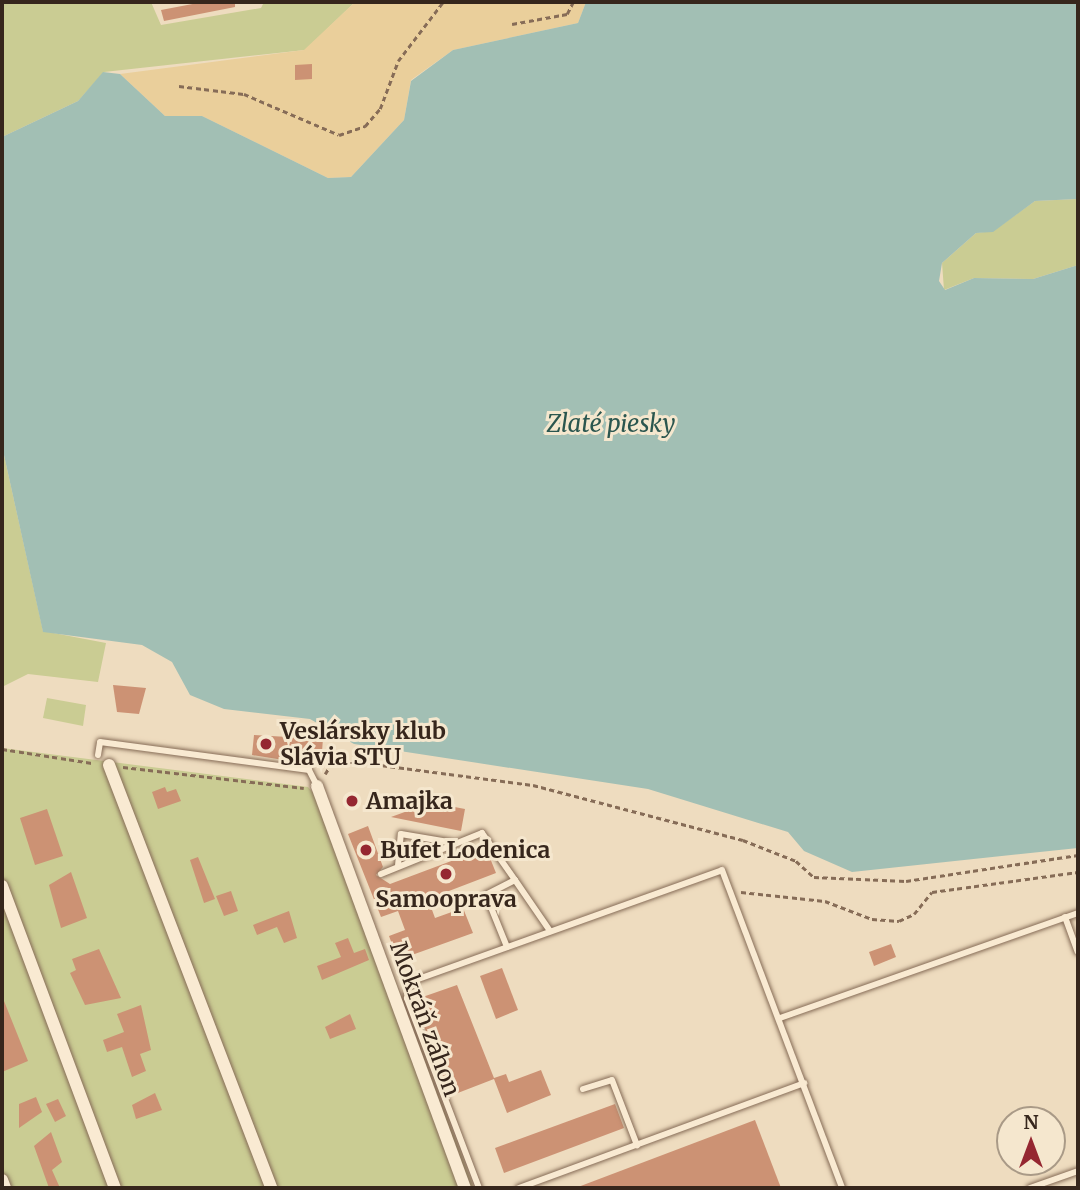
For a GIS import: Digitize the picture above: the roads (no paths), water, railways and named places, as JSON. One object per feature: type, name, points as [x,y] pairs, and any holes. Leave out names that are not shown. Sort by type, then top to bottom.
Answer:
[{"type":"street","points":[[109,765],[271,1188]]},
{"type":"street","name":"Mokráň záhon","points":[[317,786],[465,1188]]},
{"type":"street","points":[[2,886],[115,1188]]},
{"type":"street","points":[[2,1180],[5,1188]]},
{"type":"lane","points":[[98,755],[100,742],[309,770],[317,786]]},
{"type":"lane","points":[[381,874],[482,833],[550,931]]},
{"type":"lane","points":[[398,866],[401,834],[456,844]]},
{"type":"lane","points":[[479,1188],[408,998],[410,982],[710,871],[722,870],[735,891],[842,1188]]},
{"type":"lane","points":[[507,947],[486,895],[515,880]]},
{"type":"lane","points":[[780,1018],[1078,913]]},
{"type":"lane","points":[[1065,917],[1078,952]]},
{"type":"lane","points":[[583,1089],[612,1080],[637,1145]]},
{"type":"lane","points":[[520,1188],[804,1083]]},
{"type":"lane","points":[[1030,1188],[1078,1171]]},
{"type":"water","name":"Zlaté piesky","points":[[586,2],[1078,2],[1078,199],[1035,201],[993,232],[976,233],[942,263],[939,281],[945,290],[974,278],[1033,279],[1078,265],[1078,848],[852,872],[804,851],[788,832],[648,789],[354,744],[310,719],[224,709],[190,695],[172,662],[142,645],[43,632],[2,446],[2,137],[78,101],[103,72],[120,74],[165,116],[202,116],[328,178],[351,177],[404,120],[411,81],[453,50],[578,23]]},
{"type":"place","name":"Veslársky klub Slávia STU","points":[[266,744]]},
{"type":"place","name":"Amajka","points":[[352,801]]},
{"type":"place","name":"Bufet Lodenica","points":[[366,850]]},
{"type":"place","name":"Samooprava","points":[[446,874]]}]
